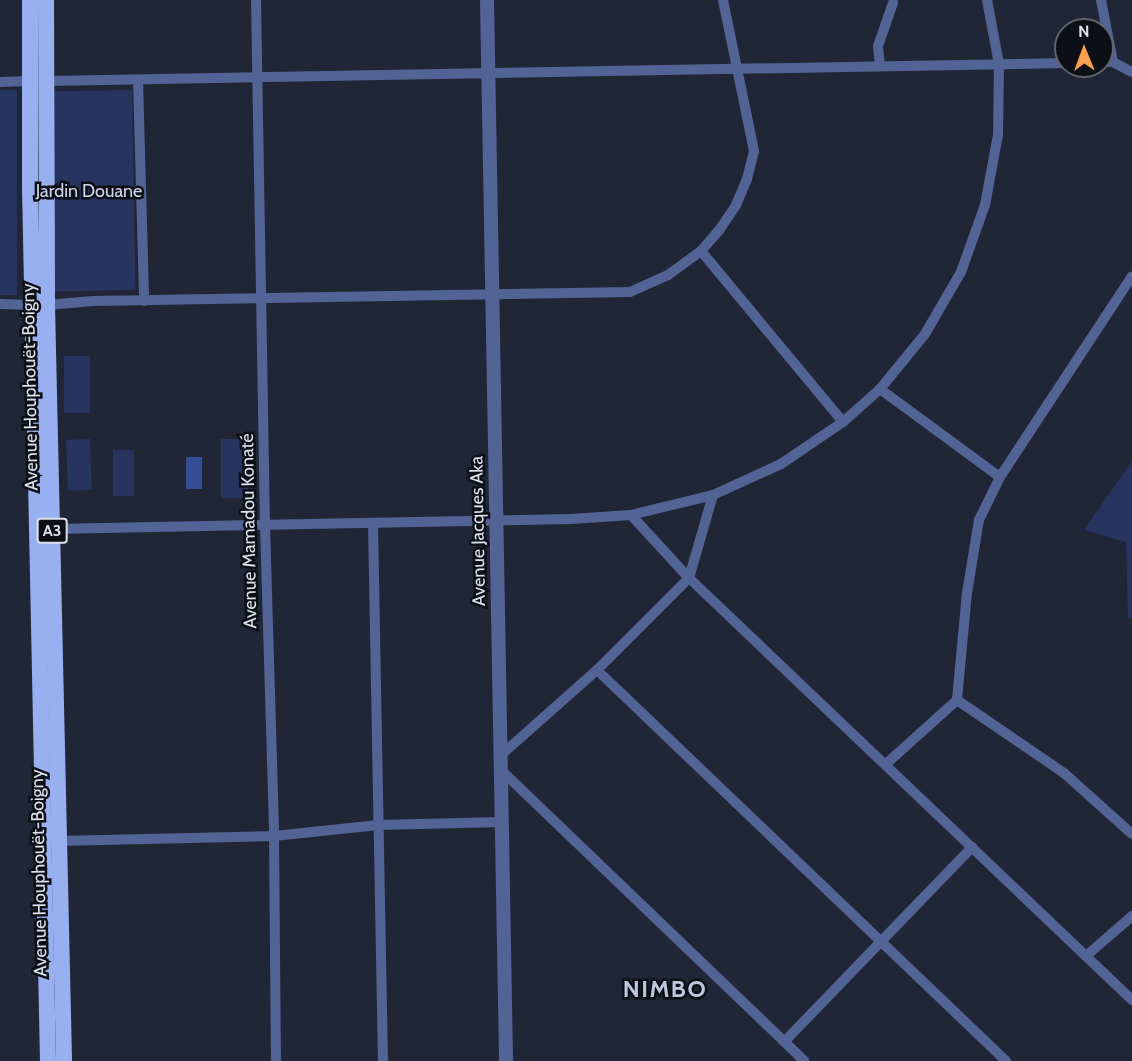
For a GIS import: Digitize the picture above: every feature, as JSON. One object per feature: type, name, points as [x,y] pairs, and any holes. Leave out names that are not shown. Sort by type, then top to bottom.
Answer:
[{"type":"highway","name":"Avenue Houphouët-Boigny","points":[[30,0],[39,81]]},
{"type":"highway","name":"Avenue Houphouët-Boigny","points":[[46,0],[39,81],[48,1061]]},
{"type":"highway","name":"Avenue Houphouët-Boigny","points":[[40,305],[52,529],[64,1061]]},
{"type":"street","name":"Avenue Mamadou Konaté","points":[[256,0],[265,525],[274,836],[276,1061]]},
{"type":"street","name":"Avenue Jacques Aka","points":[[487,0],[506,1061]]},
{"type":"street","points":[[0,304],[630,292],[668,275],[701,251],[736,205],[747,179],[754,151],[723,0]]},
{"type":"street","points":[[52,529],[496,521],[631,515],[713,495],[781,464],[843,422],[880,389],[931,323],[961,272],[981,216],[998,135],[999,64],[987,0]]},
{"type":"street","points":[[1101,0],[1103,18]]},
{"type":"street","points":[[880,66],[878,46],[893,3]]},
{"type":"street","points":[[0,82],[1054,63]]},
{"type":"street","points":[[1114,65],[1132,72]]},
{"type":"street","points":[[138,80],[144,301]]},
{"type":"street","points":[[701,251],[843,422]]},
{"type":"street","points":[[886,764],[957,700],[966,593],[979,520],[1000,477],[1132,276]]},
{"type":"street","points":[[880,389],[1000,477]]},
{"type":"street","points":[[713,495],[689,578],[500,763],[804,1061]]},
{"type":"street","points":[[631,515],[689,578],[1132,1000]]},
{"type":"street","points":[[373,523],[382,1061]]},
{"type":"street","points":[[597,670],[1006,1061]]},
{"type":"street","points":[[957,700],[1064,773],[1132,834]]},
{"type":"street","points":[[58,841],[274,836],[378,825],[501,822]]},
{"type":"street","points":[[784,1042],[972,847]]},
{"type":"street","points":[[1086,956],[1132,916]]},
{"type":"green space","name":"Jardin Douane","points":[[0,90],[17,90],[17,295],[0,295]]},
{"type":"green space","name":"Jardin Douane","points":[[132,90],[135,290],[46,292],[42,92]]},
{"type":"green space","points":[[64,356],[90,356],[90,413],[64,413]]},
{"type":"green space","points":[[90,439],[92,490],[68,491],[66,440]]},
{"type":"green space","points":[[221,439],[248,439],[248,498],[221,498]]},
{"type":"green space","points":[[113,450],[134,450],[134,496],[113,496]]},
{"type":"green space","points":[[1132,461],[1132,618],[1128,618],[1126,542],[1084,530]]},
{"type":"shaded area","points":[[186,457],[202,457],[202,489],[186,489]]},
{"type":"district","name":"NIMBO","points":[[665,989]]}]
